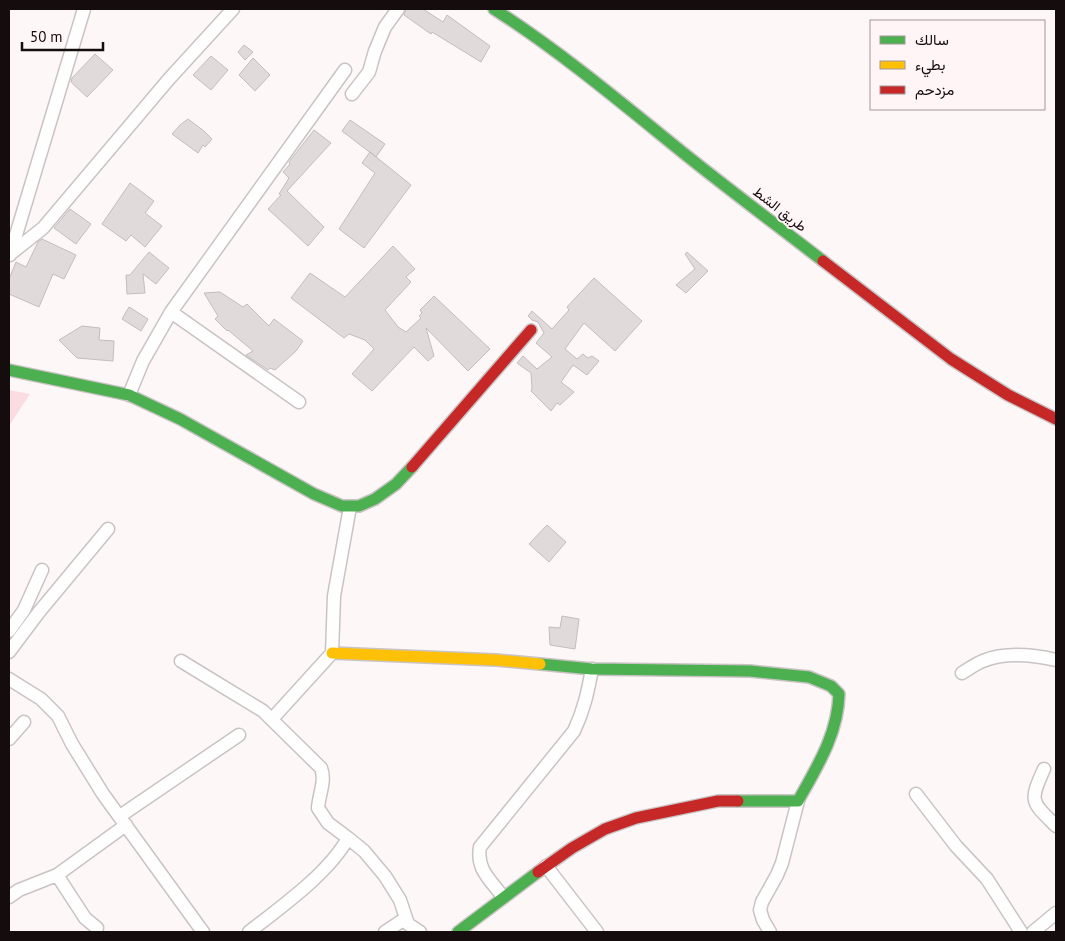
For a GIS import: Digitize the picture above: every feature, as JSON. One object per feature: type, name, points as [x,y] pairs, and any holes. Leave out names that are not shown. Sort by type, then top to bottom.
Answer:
[{"type":"street","points":[[9,256],[84,9]]},
{"type":"street","points":[[9,256],[43,228],[169,79],[233,9]]},
{"type":"street","points":[[352,94],[369,72],[374,51],[385,27],[398,9]]},
{"type":"street","name":"طريق الشط","points":[[494,9],[521,26],[589,77],[686,156],[876,299],[951,359],[1008,394],[1056,419]]},
{"type":"street","points":[[129,395],[143,362],[171,312],[345,70]]},
{"type":"street","points":[[171,312],[300,402]]},
{"type":"street","points":[[9,370],[129,395],[180,419],[314,494],[330,502],[350,507],[376,498],[386,492],[408,472],[531,330]]},
{"type":"street","points":[[272,719],[332,653],[334,596],[350,507]]},
{"type":"street","points":[[9,652],[39,612],[108,529]]},
{"type":"street","points":[[9,632],[24,610],[42,570]]},
{"type":"street","points":[[332,653],[496,660],[592,669],[750,671],[808,677],[831,686],[839,694],[840,706],[828,744],[798,801],[782,863],[762,902],[760,910],[770,932]]},
{"type":"street","points":[[962,673],[982,661],[1002,656],[1030,656],[1056,660]]},
{"type":"street","points":[[181,661],[258,708],[272,719],[321,768],[324,779],[318,808],[328,823],[364,851],[385,876],[400,900],[406,918],[414,929],[420,932]]},
{"type":"street","points":[[503,897],[483,873],[480,863],[480,847],[574,731],[582,714],[592,669]]},
{"type":"street","points":[[9,679],[41,700],[58,716],[72,744],[103,794],[203,932]]},
{"type":"street","points":[[9,739],[24,722]]},
{"type":"street","points":[[9,897],[19,890],[57,875],[123,821],[239,735]]},
{"type":"street","points":[[1044,769],[1034,794],[1036,806],[1056,826]]},
{"type":"street","points":[[916,794],[956,846],[987,879],[1022,932]]},
{"type":"street","points":[[458,932],[546,866],[605,829],[636,818],[718,801],[798,801]]},
{"type":"street","points":[[249,932],[287,902],[333,861],[348,838]]},
{"type":"street","points":[[546,866],[597,932]]},
{"type":"street","points":[[57,875],[85,918],[97,928]]},
{"type":"street","points":[[385,932],[406,918]]},
{"type":"street","points":[[1033,932],[1054,919]]},
{"type":"shaded area","points":[[9,390],[30,394],[9,426]]},
{"type":"building","points":[[406,9],[423,9],[443,22],[447,15],[490,46],[481,62],[432,32],[431,34],[404,15]]},
{"type":"building","points":[[244,45],[253,52],[245,60],[238,52]]},
{"type":"building","points":[[95,54],[113,70],[87,97],[71,82],[72,78]]},
{"type":"building","points":[[211,56],[228,70],[211,90],[193,75]]},
{"type":"building","points":[[253,58],[270,75],[255,91],[239,75]]},
{"type":"building","points":[[188,119],[212,139],[205,147],[203,145],[198,153],[172,134]]},
{"type":"building","points":[[350,120],[385,144],[376,157],[342,131]]},
{"type":"building","points":[[314,130],[331,143],[287,191],[324,227],[308,246],[268,209],[281,195],[279,194],[289,178],[283,172]]},
{"type":"building","points":[[370,152],[411,185],[364,248],[339,229],[375,173],[362,163]]},
{"type":"building","points":[[130,183],[154,201],[145,213],[162,226],[145,247],[131,235],[126,241],[102,224]]},
{"type":"building","points":[[70,209],[91,224],[76,244],[54,228]]},
{"type":"building","points":[[42,239],[76,255],[64,279],[53,274],[39,307],[9,294],[9,279],[16,262],[26,267],[38,242]]},
{"type":"building","points":[[393,246],[415,269],[406,277],[411,282],[385,310],[398,327],[406,332],[421,318],[419,316],[422,313],[420,310],[434,296],[490,349],[468,371],[426,328],[434,356],[428,361],[414,347],[372,391],[352,374],[374,349],[365,340],[349,334],[344,338],[291,298],[310,273],[345,297]]},
{"type":"building","points":[[149,252],[169,268],[156,284],[143,274],[145,293],[127,294],[126,275],[130,275]]},
{"type":"building","points":[[687,252],[708,271],[686,293],[676,285],[695,269],[685,254]]},
{"type":"building","points":[[594,278],[642,321],[615,351],[584,323],[565,349],[577,359],[583,354],[588,358],[592,356],[599,361],[587,375],[573,365],[561,382],[574,392],[560,405],[557,403],[551,411],[531,391],[531,373],[517,363],[523,356],[537,369],[552,357],[536,343],[544,333],[538,322],[528,316],[532,311],[552,329],[569,310],[567,307]]},
{"type":"building","points":[[220,292],[243,307],[247,304],[269,326],[274,319],[303,341],[296,351],[275,370],[270,368],[268,370],[246,355],[253,351],[215,319],[218,316],[204,293]]},
{"type":"building","points":[[129,307],[148,319],[141,331],[122,319]]},
{"type":"building","points":[[82,326],[100,328],[99,340],[114,341],[113,361],[77,358],[59,340]]},
{"type":"building","points":[[547,525],[566,542],[549,562],[529,544]]},
{"type":"building","points":[[562,616],[579,619],[575,649],[550,645],[549,627],[560,628]]},
{"type":"traffic: fast","points":[[494,9],[587,75],[712,176],[823,261]]},
{"type":"traffic: fast","points":[[9,370],[129,395],[180,419],[314,494],[342,506],[359,506],[375,499],[396,484],[412,467]]},
{"type":"traffic: fast","points":[[540,664],[592,669],[750,671],[809,677],[831,686],[839,694],[835,723],[825,750],[798,801],[738,801]]},
{"type":"traffic: fast","points":[[458,932],[538,872]]},
{"type":"traffic: slow","points":[[332,653],[496,660],[540,664]]},
{"type":"traffic: jam","points":[[823,261],[951,359],[1008,395],[1056,419]]},
{"type":"traffic: jam","points":[[412,467],[531,330]]},
{"type":"traffic: jam","points":[[538,872],[572,848],[605,829],[636,818],[718,801],[738,801]]}]
